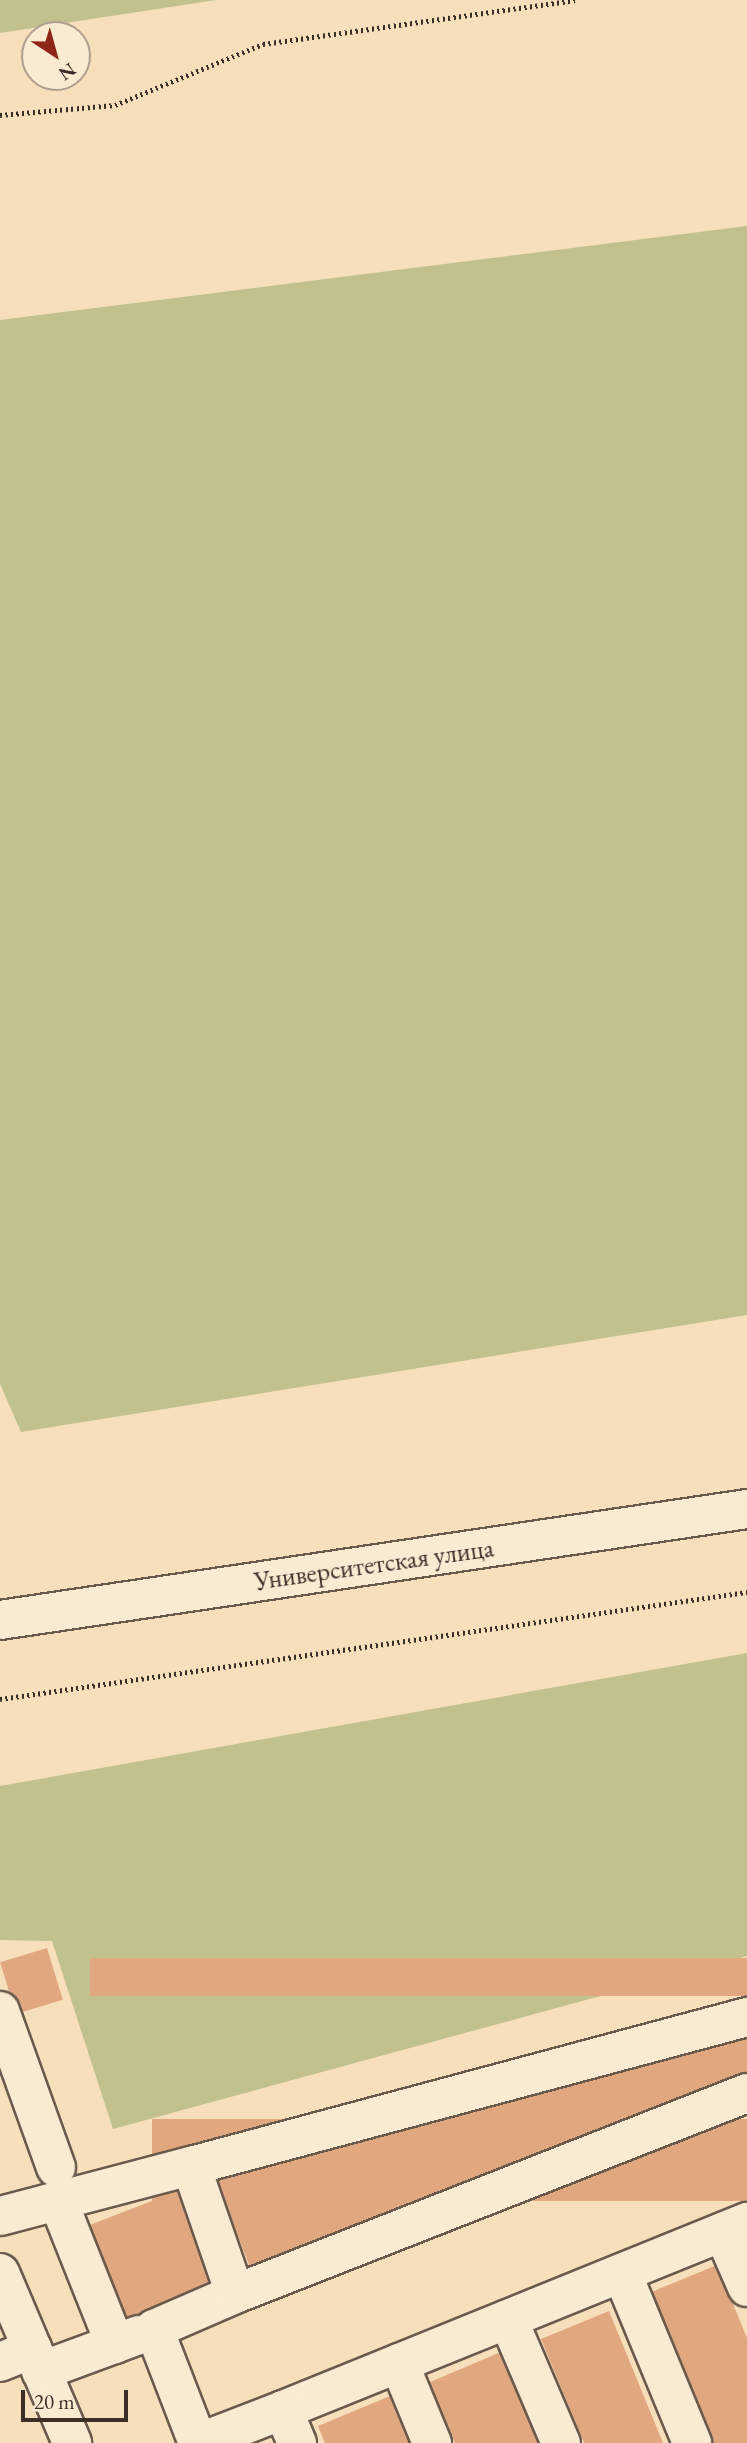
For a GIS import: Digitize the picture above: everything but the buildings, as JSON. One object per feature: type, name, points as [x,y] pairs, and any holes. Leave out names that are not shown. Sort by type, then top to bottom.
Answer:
[{"type":"street","name":"Университетская улица","points":[[0,1620],[747,1509]]},
{"type":"street","points":[[0,2011],[57,2184],[115,2344]]},
{"type":"street","points":[[0,2216],[57,2184],[191,2166],[747,2017]]},
{"type":"street","points":[[24,2361],[115,2344],[235,2294],[747,2093]]},
{"type":"street","points":[[191,2166],[235,2294]]},
{"type":"street","points":[[155,2329],[198,2443],[290,2427],[399,2363],[735,2227],[747,2287]]},
{"type":"street","points":[[0,2273],[24,2361],[72,2443]]},
{"type":"street","points":[[622,2273],[692,2443]]},
{"type":"street","points":[[508,2319],[561,2443]]},
{"type":"street","points":[[399,2363],[432,2443]]},
{"type":"path","points":[[0,115],[115,105],[263,44],[575,0]]},
{"type":"path","points":[[0,1699],[747,1592]]},
{"type":"green space","points":[[0,0],[216,0],[79,21],[21,21],[21,30],[0,33]]},
{"type":"green space","points":[[747,226],[747,1315],[21,1432],[0,1384],[0,320]]},
{"type":"green space","points":[[747,1653],[747,1956],[113,2129],[52,1941],[0,1940],[0,1786]]}]
